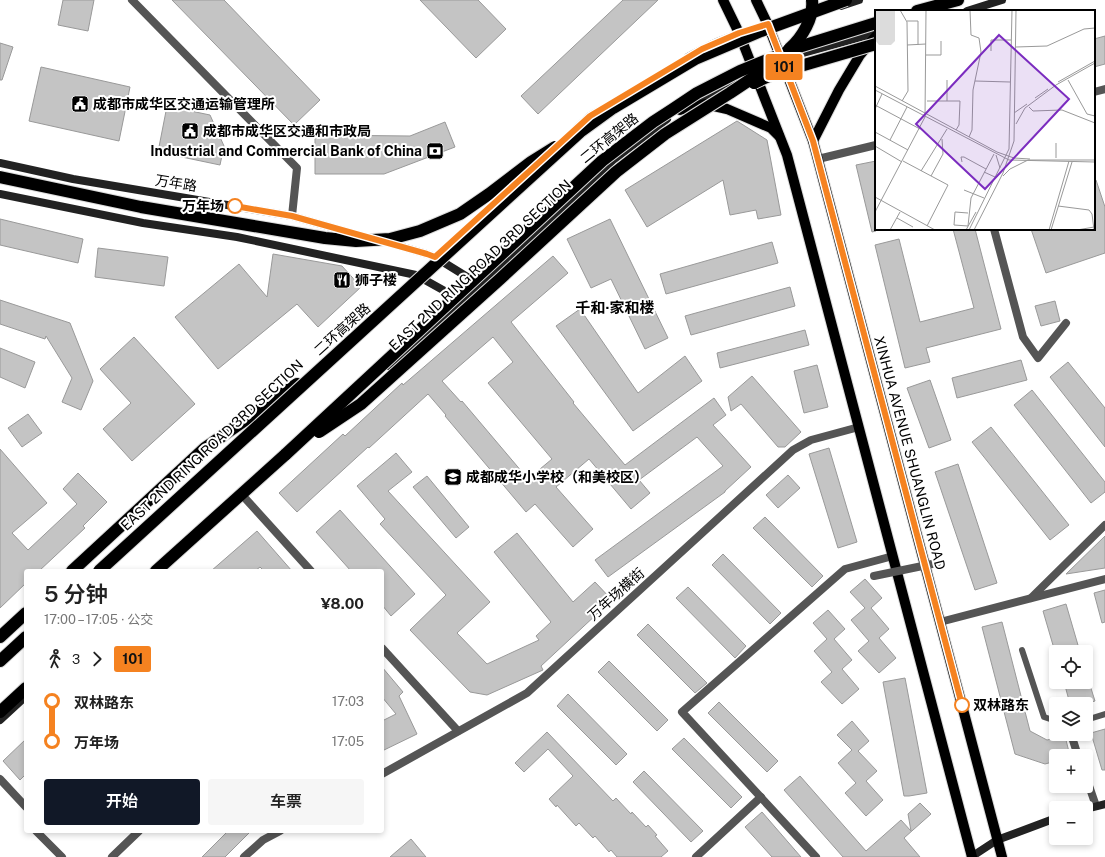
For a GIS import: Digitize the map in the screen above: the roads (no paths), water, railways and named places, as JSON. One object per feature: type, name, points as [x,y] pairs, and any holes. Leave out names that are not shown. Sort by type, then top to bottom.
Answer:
[{"type":"highway","points":[[286,454],[361,404],[506,274],[616,172],[665,134],[730,93],[795,44],[803,34],[807,24],[813,5],[812,0]]},
{"type":"highway","name":"二环高架路","points":[[101,569],[580,132],[613,108],[695,59],[761,31],[846,0]]},
{"type":"highway","points":[[921,10],[958,0]]},
{"type":"highway","name":"二环高架路","points":[[158,569],[286,454],[602,161],[653,122],[697,93],[740,71],[802,46],[875,23]]},
{"type":"highway","points":[[730,93],[773,74],[875,44]]},
{"type":"highway","points":[[0,177],[141,207],[325,238],[356,241],[390,239],[420,231],[460,214],[531,162],[580,132]]},
{"type":"highway","points":[[74,569],[205,448],[297,384]]},
{"type":"highway","points":[[0,637],[24,615]]},
{"type":"highway","points":[[0,661],[24,639]]},
{"type":"highway","points":[[0,712],[24,690]]},
{"type":"main road","points":[[723,0],[755,71],[787,155],[972,857],[997,840],[1049,821]]},
{"type":"main road","name":"XINHUA AVENUE SHUANGLIN ROAD","points":[[756,0],[768,24],[813,141],[1002,857]]},
{"type":"main road","name":"EAST 2ND RING ROAD 3RD SECTION","points":[[95,569],[590,116],[702,49],[739,33],[768,24],[819,13],[859,0]]},
{"type":"main road","points":[[970,10],[1002,0]]},
{"type":"main road","name":"EAST 2ND RING ROAD 3RD SECTION","points":[[165,569],[479,285],[613,160],[680,110],[755,71],[781,59],[875,35]]},
{"type":"main road","points":[[813,141],[838,90],[860,55],[875,36]]},
{"type":"main road","points":[[680,110],[705,104],[727,109],[770,128],[781,138]]},
{"type":"main road","name":"万年路","points":[[0,163],[73,179],[292,216],[435,257],[479,285]]},
{"type":"main road","points":[[0,194],[143,223],[237,237],[416,275],[462,300]]},
{"type":"main road","points":[[0,657],[24,635]]},
{"type":"main road","points":[[0,720],[24,698]]},
{"type":"main road","points":[[1093,807],[1105,804]]},
{"type":"street","points":[[132,0],[297,168],[292,216]]},
{"type":"street","points":[[1095,92],[1105,89]]},
{"type":"street","points":[[818,159],[875,145]]},
{"type":"street","points":[[994,230],[1023,338],[1038,358],[1066,323]]},
{"type":"street","name":"万年场横街","points":[[384,773],[527,693],[792,450],[811,440],[859,427]]},
{"type":"street","points":[[244,497],[309,569]]},
{"type":"street","points":[[1030,598],[1105,525]]},
{"type":"street","points":[[816,857],[682,712],[845,569],[893,556]]},
{"type":"street","points":[[874,576],[936,563]]},
{"type":"street","points":[[940,622],[1105,579]]},
{"type":"street","points":[[384,650],[458,731]]},
{"type":"street","points":[[0,779],[24,805]]},
{"type":"street","points":[[1091,793],[1096,806]]},
{"type":"street","points":[[696,857],[762,798]]},
{"type":"street","points":[[38,833],[62,857]]},
{"type":"street","points":[[112,857],[137,833]]},
{"type":"street","points":[[244,857],[263,840],[276,833]]},
{"type":"lane","points":[[1022,650],[1044,717],[1049,719]]},
{"type":"lane","points":[[1093,718],[1105,714]]},
{"type":"place","name":"成都市成华区交通运输管理所","points":[[80,104]]},
{"type":"place","name":"成都市成华区交通和市政局","points":[[190,131]]},
{"type":"place","name":"Industrial and Commercial Bank of China","points":[[435,151]]},
{"type":"place","name":"万年场","points":[[235,206]]},
{"type":"place","name":"狮子楼","points":[[342,280]]},
{"type":"place","name":"成都成华小学校（和美校区）","points":[[453,477]]},
{"type":"place","name":"双林路东","points":[[962,705]]},
{"type":"district","name":"千和·家和楼","points":[[615,308]]}]
